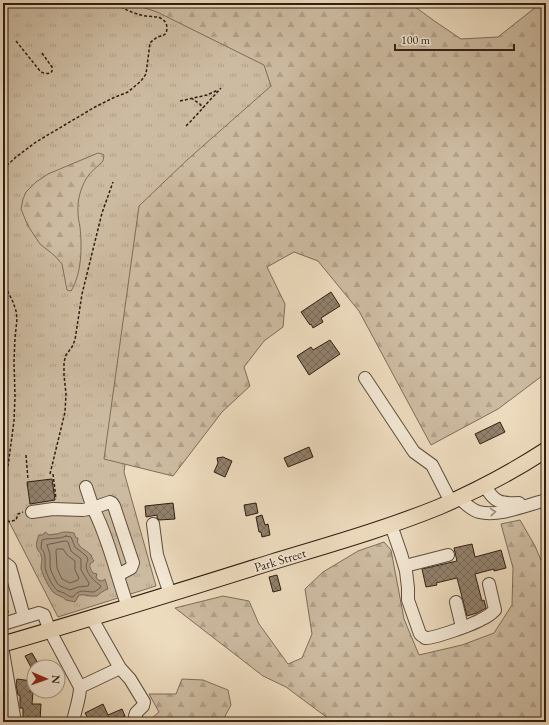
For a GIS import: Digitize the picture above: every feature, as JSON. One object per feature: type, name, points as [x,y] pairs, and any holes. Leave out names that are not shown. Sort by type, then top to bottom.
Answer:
[{"type":"main road","name":"Park Street","points":[[3,644],[50,631],[391,525],[455,500],[485,486],[510,473],[546,450]]},
{"type":"street","points":[[365,378],[414,452],[432,465],[455,500],[478,512],[486,513],[508,510],[541,502]]},
{"type":"street","points":[[86,486],[93,508],[103,530],[128,607]]},
{"type":"street","points":[[485,486],[495,499],[501,502],[541,502]]},
{"type":"street","points":[[32,512],[54,509],[84,510],[110,502],[112,503],[133,563],[131,568],[118,575]]},
{"type":"street","points":[[153,524],[157,555],[170,594]]},
{"type":"street","points":[[391,525],[405,566],[408,600],[420,634],[425,638],[433,637],[481,620],[495,610],[489,584]]},
{"type":"street","points":[[405,566],[448,555]]},
{"type":"street","points":[[3,564],[10,567],[24,618]]},
{"type":"street","points":[[456,602],[462,627]]},
{"type":"street","points":[[3,624],[39,613],[44,615],[50,631],[80,687],[73,722]]},
{"type":"street","points":[[91,617],[120,668],[130,679],[144,702],[143,706],[135,716],[138,722]]},
{"type":"street","points":[[4,659],[15,722]]},
{"type":"street","points":[[80,687],[120,668]]},
{"type":"path","points":[[3,169],[36,142],[95,107],[128,92],[144,77],[148,68],[150,43],[164,35],[167,27],[166,22],[163,19],[128,11],[114,3]]},
{"type":"path","points":[[16,41],[40,71],[49,73],[52,67],[42,53]]},
{"type":"path","points":[[180,100],[207,95],[220,88],[186,126]]},
{"type":"path","points":[[191,98],[198,102],[203,108]]},
{"type":"path","points":[[50,474],[65,412],[66,394],[64,362],[66,355],[75,340],[80,301],[85,280],[102,213],[113,182]]},
{"type":"path","points":[[3,282],[13,302],[17,319],[14,360],[14,421],[8,466]]},
{"type":"path","points":[[26,455],[28,480]]},
{"type":"path","points":[[3,596],[8,612],[3,614]]},
{"type":"green space","points":[[3,3],[170,3],[275,63],[291,89],[146,304],[124,472],[156,586],[58,617],[3,510]]},
{"type":"green space","points":[[130,3],[410,3],[461,39],[498,37],[541,3],[546,3],[546,373],[498,409],[431,445],[359,311],[318,261],[294,252],[267,267],[285,304],[283,327],[264,341],[244,367],[250,386],[222,412],[173,476],[104,459],[139,206],[187,160],[271,86],[264,65],[157,12]]},
{"type":"green space","points":[[98,153],[104,155],[103,161],[86,179],[79,199],[78,216],[81,235],[81,251],[75,284],[71,291],[67,290],[62,264],[55,256],[40,244],[28,226],[21,209],[26,192],[36,182],[48,174]]},
{"type":"green space","points":[[520,520],[535,546],[546,572],[546,722],[333,722],[286,687],[263,676],[175,608],[223,596],[249,601],[259,624],[288,664],[302,658],[312,634],[305,589],[323,572],[358,551],[384,542],[391,550],[404,619],[419,655],[462,645],[494,633],[512,605],[513,568],[501,524]]},
{"type":"green space","points":[[182,679],[203,680],[228,690],[231,705],[222,722],[153,722],[151,719],[159,712],[149,694],[176,694]]},
{"type":"water","points":[[45,532],[49,535],[64,532],[74,533],[76,538],[78,538],[77,541],[79,546],[91,555],[94,561],[90,564],[91,570],[93,573],[97,574],[96,577],[98,580],[102,581],[105,579],[108,589],[97,596],[79,595],[75,602],[66,600],[53,592],[43,574],[41,568],[42,557],[37,547],[39,535],[43,535]]},
{"type":"building","points":[[331,292],[340,306],[321,318],[323,322],[313,328],[301,312]]},
{"type":"building","points":[[330,340],[340,354],[309,375],[297,356],[311,347],[313,350]]},
{"type":"building","points":[[500,422],[505,432],[480,444],[475,434]]},
{"type":"building","points":[[309,447],[313,457],[288,467],[284,458]]},
{"type":"building","points":[[223,457],[232,461],[225,477],[214,472],[218,463],[217,458]]},
{"type":"building","points":[[52,479],[55,500],[30,504],[27,482]]},
{"type":"building","points":[[173,503],[175,519],[159,520],[157,515],[146,517],[145,506]]},
{"type":"building","points":[[256,503],[258,513],[246,516],[244,505]]},
{"type":"building","points":[[262,515],[265,525],[268,524],[270,535],[262,537],[261,532],[259,532],[256,517]]},
{"type":"building","points":[[472,544],[475,557],[501,550],[506,568],[494,571],[494,569],[475,574],[482,601],[484,600],[486,608],[467,616],[457,578],[426,587],[422,569],[457,561],[454,548]]},
{"type":"building","points":[[277,575],[281,590],[273,592],[269,577]]},
{"type":"building","points":[[32,653],[36,659],[27,659],[25,656]]},
{"type":"building","points":[[17,679],[26,680],[26,699],[32,699],[32,704],[41,704],[40,721],[23,721],[23,708],[20,708],[20,695],[18,695],[16,685]]},
{"type":"building","points":[[103,704],[108,715],[122,709],[125,716],[114,722],[90,722],[85,713]]}]
